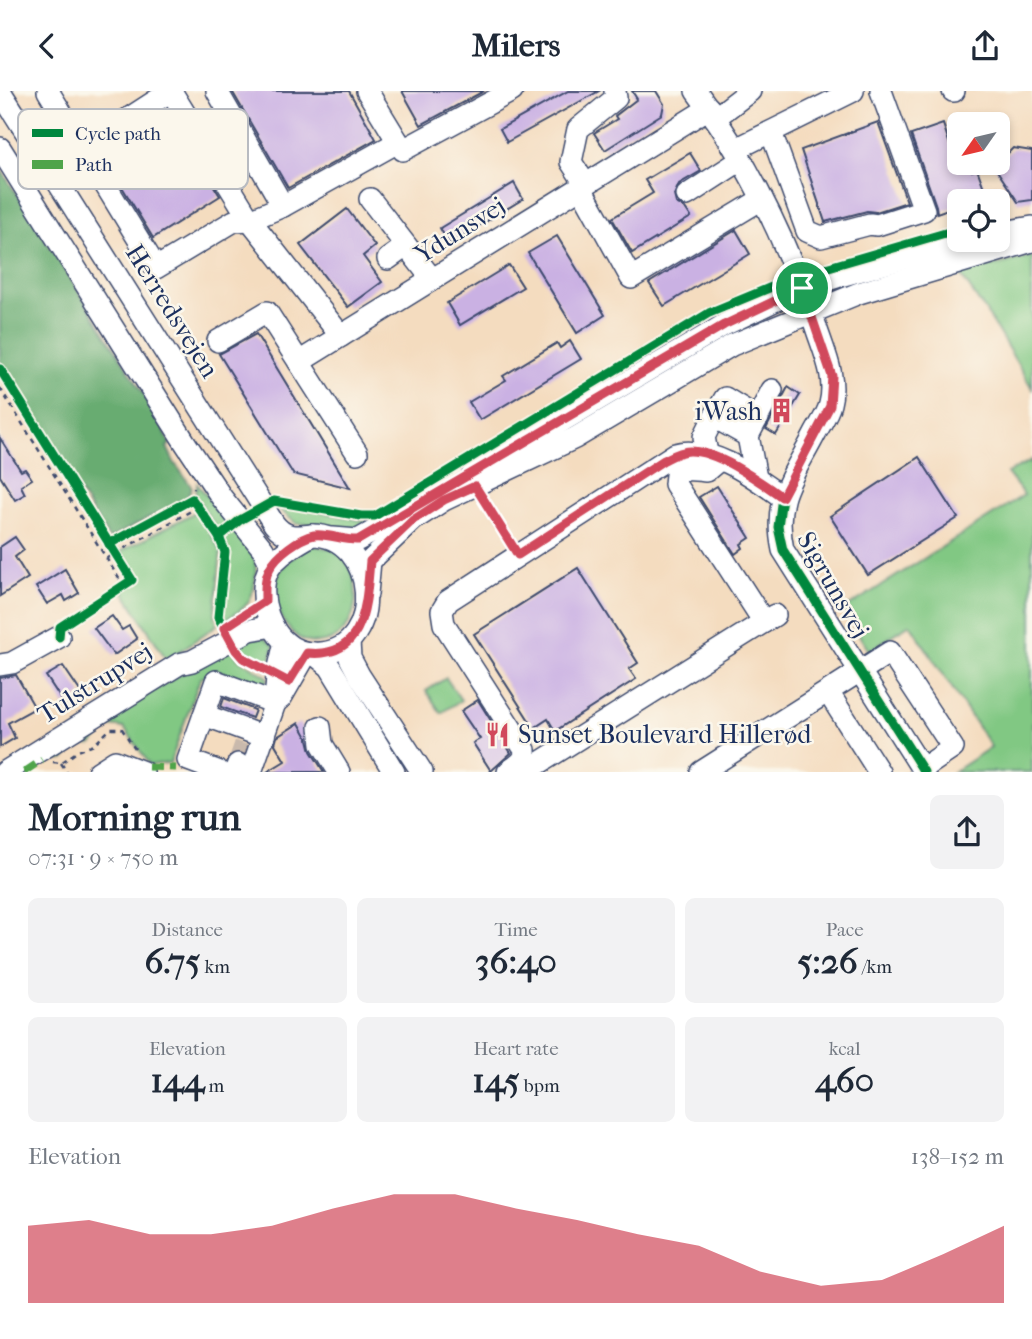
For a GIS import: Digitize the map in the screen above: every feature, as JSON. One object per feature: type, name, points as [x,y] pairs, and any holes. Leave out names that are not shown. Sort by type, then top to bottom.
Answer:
[{"type":"street","name":"Herredsvejen","points":[[0,91],[18,119]]},
{"type":"street","points":[[48,91],[59,109]]},
{"type":"street","points":[[143,109],[171,91],[182,109]]},
{"type":"street","points":[[217,91],[227,109]]},
{"type":"street","points":[[368,91],[403,150],[512,91]]},
{"type":"street","points":[[615,91],[616,99],[578,129],[571,162],[631,278],[762,199]]},
{"type":"street","name":"Sigrunsvej","points":[[696,91],[739,154],[762,199],[802,288],[832,376],[830,406],[782,497],[778,527],[783,550],[923,771]]},
{"type":"street","name":"Ydunsvej","points":[[299,362],[583,187],[750,91]]},
{"type":"street","points":[[687,195],[771,132],[853,91]]},
{"type":"street","points":[[771,132],[807,231],[821,237],[870,223],[877,225],[923,210],[881,91]]},
{"type":"street","points":[[108,189],[156,268],[234,221],[250,220],[284,206],[398,142]]},
{"type":"street","points":[[248,144],[284,206]]},
{"type":"street","points":[[0,148],[18,177]]},
{"type":"street","points":[[26,189],[186,444],[222,498],[263,549],[271,565]]},
{"type":"street","name":"Herredsvejen","points":[[62,189],[274,524],[287,536],[294,538],[323,537]]},
{"type":"street","points":[[231,189],[250,220],[341,336]]},
{"type":"street","points":[[370,199],[432,279]]},
{"type":"street","points":[[1010,231],[1032,227]]},
{"type":"street","points":[[310,653],[326,653],[349,642],[360,627],[370,561],[413,520],[444,500],[575,438],[732,345],[859,293],[1032,241]]},
{"type":"street","points":[[388,259],[406,246]]},
{"type":"street","points":[[275,703],[279,634],[265,601],[264,588],[271,565],[295,544],[323,537],[358,540],[724,325],[802,288],[947,247]]},
{"type":"street","points":[[218,341],[267,312],[357,453]]},
{"type":"street","points":[[754,472],[753,427],[772,390]]},
{"type":"street","points":[[525,772],[770,619],[675,484],[676,475],[680,471],[706,471],[714,417],[725,398],[753,427]]},
{"type":"street","points":[[508,772],[525,757],[525,750],[444,624],[442,611],[448,601],[675,454],[688,450],[710,450],[754,472],[782,497]]},
{"type":"street","points":[[323,537],[348,550],[357,562],[367,594]]},
{"type":"street","name":"Tulstrupvej","points":[[5,772],[179,664],[189,652],[265,601]]},
{"type":"street","name":"Tulstrupvej","points":[[179,664],[192,661],[250,630],[279,634]]},
{"type":"street","points":[[279,634],[330,667],[394,772]]},
{"type":"street","points":[[0,665],[12,663],[59,637]]},
{"type":"street","points":[[349,642],[350,658],[359,675],[422,772]]},
{"type":"street","points":[[702,772],[890,652],[953,748],[923,771]]},
{"type":"street","points":[[275,703],[216,681],[188,760],[244,769],[253,736],[310,653]]},
{"type":"street","points":[[828,692],[878,772]]},
{"type":"street","points":[[204,716],[253,736]]},
{"type":"street","points":[[178,772],[176,758],[181,741],[189,724],[204,716]]},
{"type":"street","points":[[320,727],[322,744],[339,772]]},
{"type":"street","points":[[96,762],[115,761],[143,772]]},
{"type":"path","points":[[6,379],[17,414]]},
{"type":"path","points":[[0,388],[128,582],[113,592]]},
{"type":"path","points":[[475,486],[518,555]]},
{"type":"path","points":[[169,512],[192,499],[205,517]]},
{"type":"path","points":[[111,555],[198,507]]},
{"type":"path","points":[[90,747],[96,762]]},
{"type":"path","points":[[61,763],[67,772]]},
{"type":"green space","points":[[0,168],[158,416],[170,444],[167,447],[174,462],[192,487],[187,498],[109,539],[0,366]]},
{"type":"green space","points":[[1032,256],[1032,388],[960,274]]},
{"type":"green space","points":[[1032,460],[1032,772],[953,772],[991,747],[910,624],[869,651],[843,610],[1024,495],[1007,473]]},
{"type":"green space","points":[[197,484],[230,523],[218,531],[195,496]]},
{"type":"green space","points":[[419,496],[415,503],[358,532],[321,524],[297,524],[273,504],[285,504],[364,521],[387,514]]},
{"type":"green space","points":[[197,511],[221,551],[215,613],[217,625],[167,660],[122,589],[136,580],[118,553]]},
{"type":"green space","points":[[234,528],[254,558],[255,581],[252,596],[245,606],[223,621],[228,557],[222,537]]},
{"type":"green space","points":[[310,545],[331,549],[343,557],[351,569],[355,584],[356,601],[352,616],[344,629],[333,639],[317,643],[298,638],[287,626],[278,609],[275,589],[283,567]]},
{"type":"green space","points":[[242,638],[264,638],[274,645],[268,670],[244,655],[236,644]]},
{"type":"green space","points":[[229,645],[239,659],[268,677],[267,683],[259,686],[216,670],[200,679],[170,763],[150,765],[124,728],[111,726],[105,728],[93,744],[77,746],[63,760],[45,760],[43,757]]},
{"type":"green space","points":[[446,678],[461,700],[441,713],[426,691]]},
{"type":"building","points":[[232,91],[349,91],[376,139],[288,188],[248,119],[248,109],[242,109]]},
{"type":"building","points":[[402,91],[484,91],[421,125]]},
{"type":"building","points":[[568,91],[599,91],[507,142],[500,129]]},
{"type":"building","points":[[632,91],[656,91],[664,104],[662,114],[605,150],[594,133],[617,119],[615,116],[637,99]]},
{"type":"building","points":[[878,122],[907,202],[876,212],[867,211],[825,222],[801,150]]},
{"type":"building","points":[[943,124],[947,136],[947,175],[979,175],[984,189],[947,189],[947,209],[937,213],[911,135]]},
{"type":"building","points":[[1013,148],[1032,151],[1032,200],[1018,202],[1000,175],[1010,175],[1010,151]]},
{"type":"building","points":[[690,153],[701,171],[679,184],[674,195],[676,203],[685,208],[691,217],[632,253],[612,218],[653,193],[645,180]]},
{"type":"building","points":[[514,183],[523,199],[449,244],[440,228]]},
{"type":"building","points":[[123,189],[216,189],[220,196],[153,238]]},
{"type":"building","points":[[347,209],[375,246],[363,256],[382,282],[348,307],[300,245]]},
{"type":"building","points":[[736,230],[750,254],[664,306],[649,283]]},
{"type":"building","points":[[557,236],[605,315],[577,333],[528,253]]},
{"type":"building","points":[[509,265],[523,287],[460,325],[447,303]]},
{"type":"building","points":[[256,334],[350,488],[293,474],[219,354]]},
{"type":"building","points":[[570,341],[581,359],[480,420],[469,402],[506,380],[503,376],[557,343],[560,348]]},
{"type":"building","name":"iWash","points":[[788,387],[800,395],[776,435],[766,429]]},
{"type":"building","points":[[0,438],[21,471],[25,469],[32,479],[21,486],[25,494],[15,500],[0,476]]},
{"type":"building","points":[[919,457],[958,518],[868,575],[830,516]]},
{"type":"building","points":[[717,486],[750,538],[741,544],[743,548],[735,554],[699,497]]},
{"type":"building","points":[[15,537],[24,550],[15,557],[28,578],[0,596],[0,547]]},
{"type":"building","points":[[578,568],[638,663],[629,669],[636,679],[555,731],[548,719],[534,728],[474,634]]},
{"type":"building","points":[[65,569],[79,593],[66,601],[63,595],[47,604],[36,587]]},
{"type":"building","points":[[112,616],[122,630],[129,626],[137,639],[114,655],[94,628]]},
{"type":"building","points":[[63,666],[82,694],[65,705],[46,676]]},
{"type":"building","points":[[16,675],[35,708],[8,723],[15,738],[0,747],[0,678]]},
{"type":"building","points":[[224,698],[255,710],[252,718],[221,707]]},
{"type":"building","points":[[478,700],[511,753],[491,771],[473,743],[480,739],[461,711]]},
{"type":"building","points":[[299,723],[324,772],[267,772],[285,761],[275,744],[277,737]]},
{"type":"tunnel","points":[[238,764],[246,741]]},
{"type":"marked path","points":[[24,772],[42,760]]},
{"type":"marked path","points":[[148,767],[176,768]]},
{"type":"cycle path","points":[[219,537],[240,520],[274,501],[375,516],[709,313],[798,276],[947,233]]},
{"type":"cycle path","points":[[802,288],[832,376],[830,406],[782,497],[778,527],[783,550],[924,772]]},
{"type":"cycle path","points":[[0,369],[132,580],[60,627],[59,637]]},
{"type":"cycle path","points":[[109,544],[192,499],[219,537],[225,552],[218,617],[243,658],[289,682]]},
{"type":"place","name":"iWash","points":[[782,411]]},
{"type":"place","name":"Sunset Boulevard Hillerød","points":[[498,734]]},
{"type":"route","points":[[802,288],[832,376],[832,391],[830,406],[782,497],[756,478],[707,453],[688,450],[664,460],[518,555],[475,486],[444,500],[413,520],[370,561],[360,627],[349,642],[326,653],[307,653],[289,682],[243,658],[236,650],[224,628],[265,601],[264,588],[271,565],[295,544],[312,535],[358,540],[724,325],[802,288]]}]
